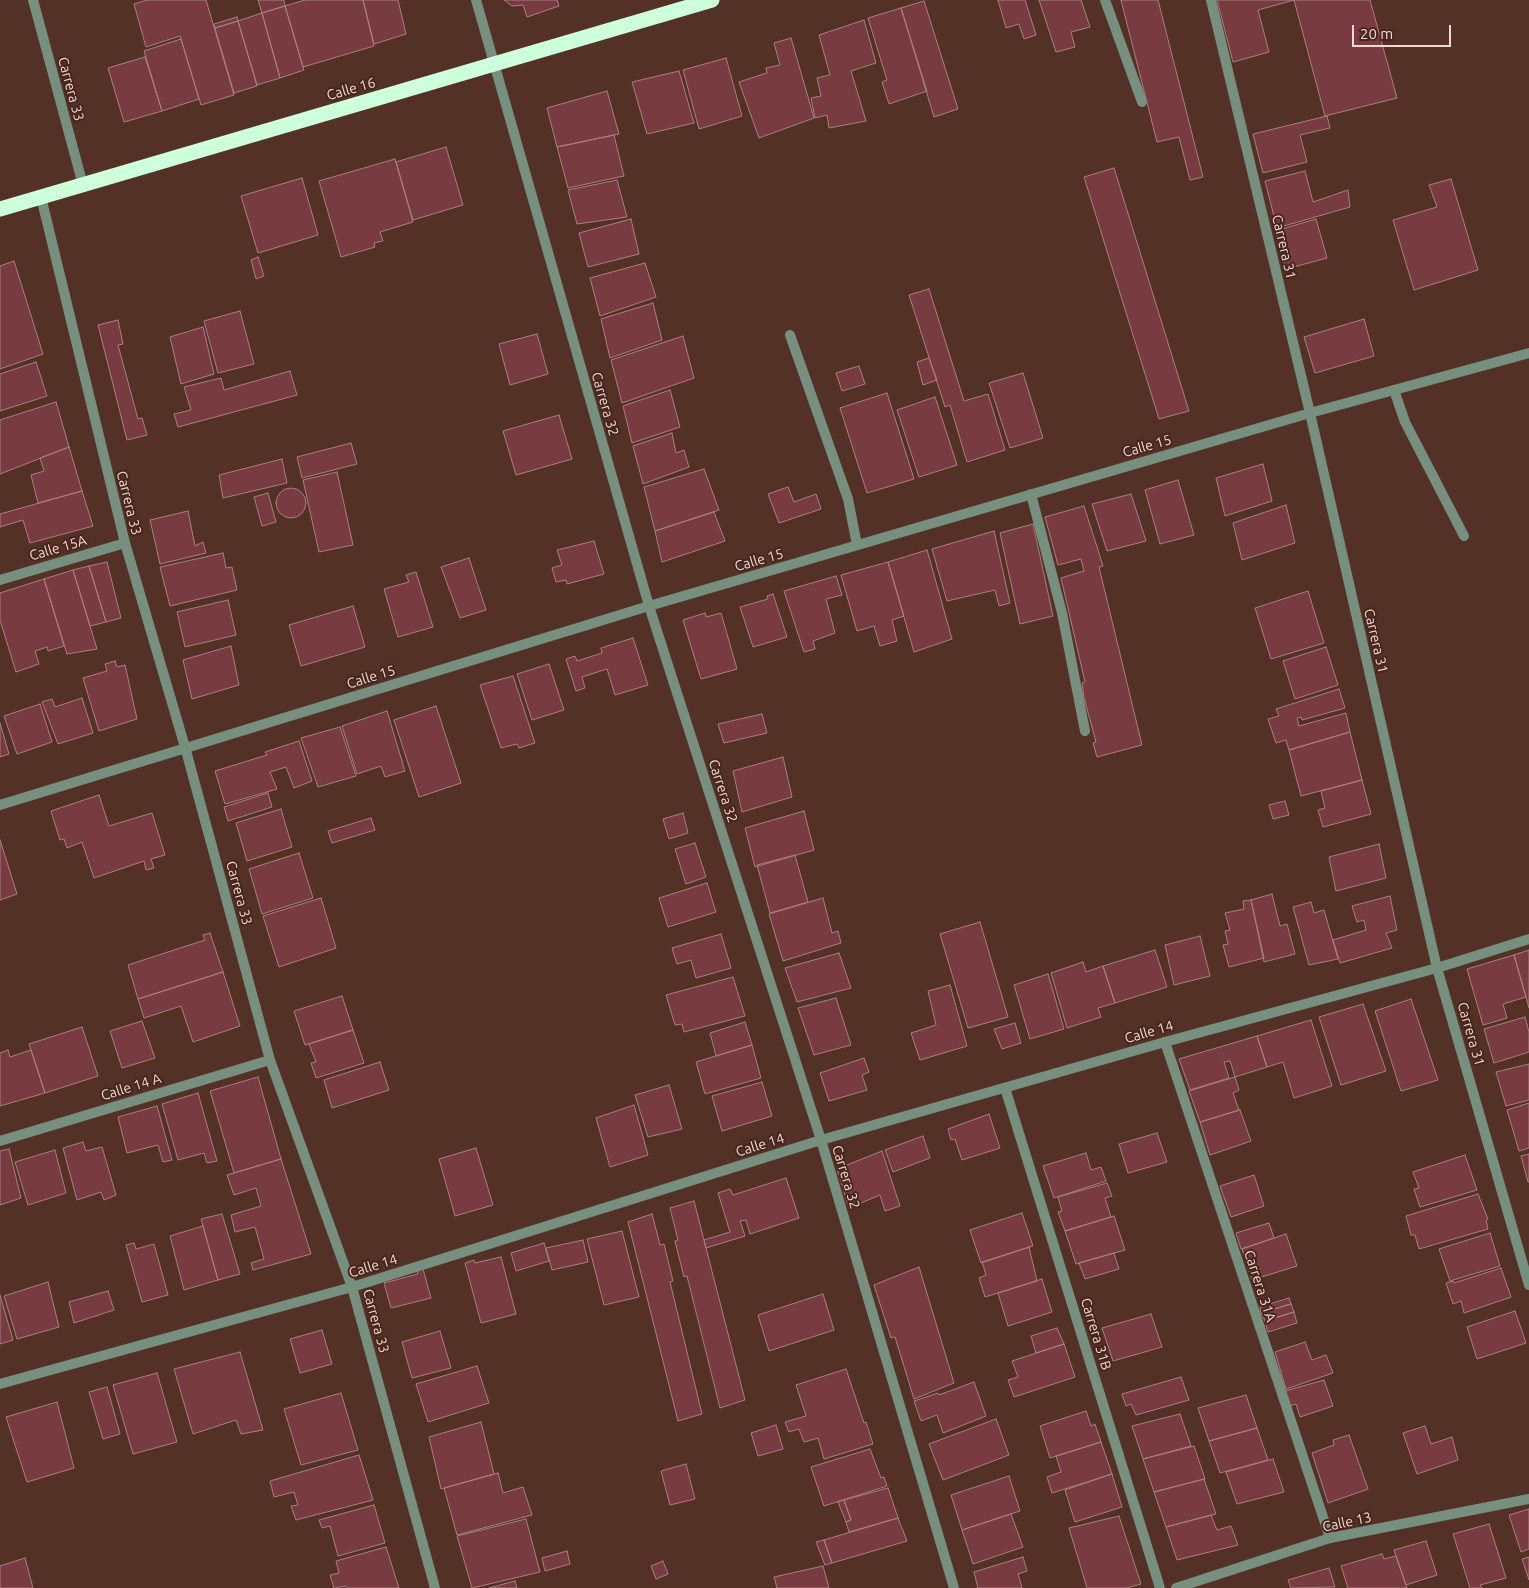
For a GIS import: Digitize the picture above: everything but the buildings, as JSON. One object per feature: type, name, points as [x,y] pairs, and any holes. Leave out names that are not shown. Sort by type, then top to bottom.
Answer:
[{"type":"highway","name":"Calle 16","points":[[0,209],[712,0]]},
{"type":"street","name":"Carrera 33","points":[[33,0],[83,185]]},
{"type":"street","name":"Carrera 32","points":[[476,0],[649,606],[821,1140],[954,1588]]},
{"type":"street","points":[[1105,0],[1142,102]]},
{"type":"street","name":"Carrera 31","points":[[1211,0],[1310,413],[1437,968],[1529,1285]]},
{"type":"street","name":"Carrera 33","points":[[41,197],[125,543],[185,748],[270,1060],[352,1287],[436,1588]]},
{"type":"street","points":[[790,335],[848,499],[857,545]]},
{"type":"street","name":"Calle 15","points":[[0,806],[649,606],[1310,413],[1529,353]]},
{"type":"street","points":[[1394,390],[1405,422],[1464,536]]},
{"type":"street","points":[[1032,494],[1062,613],[1085,732]]},
{"type":"street","name":"Calle 15A","points":[[0,580],[125,543]]},
{"type":"street","name":"Calle 14","points":[[0,1384],[352,1287],[821,1140],[1165,1042],[1437,968],[1529,939]]},
{"type":"street","name":"Carrera 31A","points":[[1165,1042],[1330,1538]]},
{"type":"street","name":"Calle 14 A","points":[[0,1141],[270,1060]]},
{"type":"street","name":"Carrera 31B","points":[[1005,1088],[1160,1588]]},
{"type":"street","name":"Calle 13","points":[[1176,1588],[1330,1538],[1529,1499]]}]
